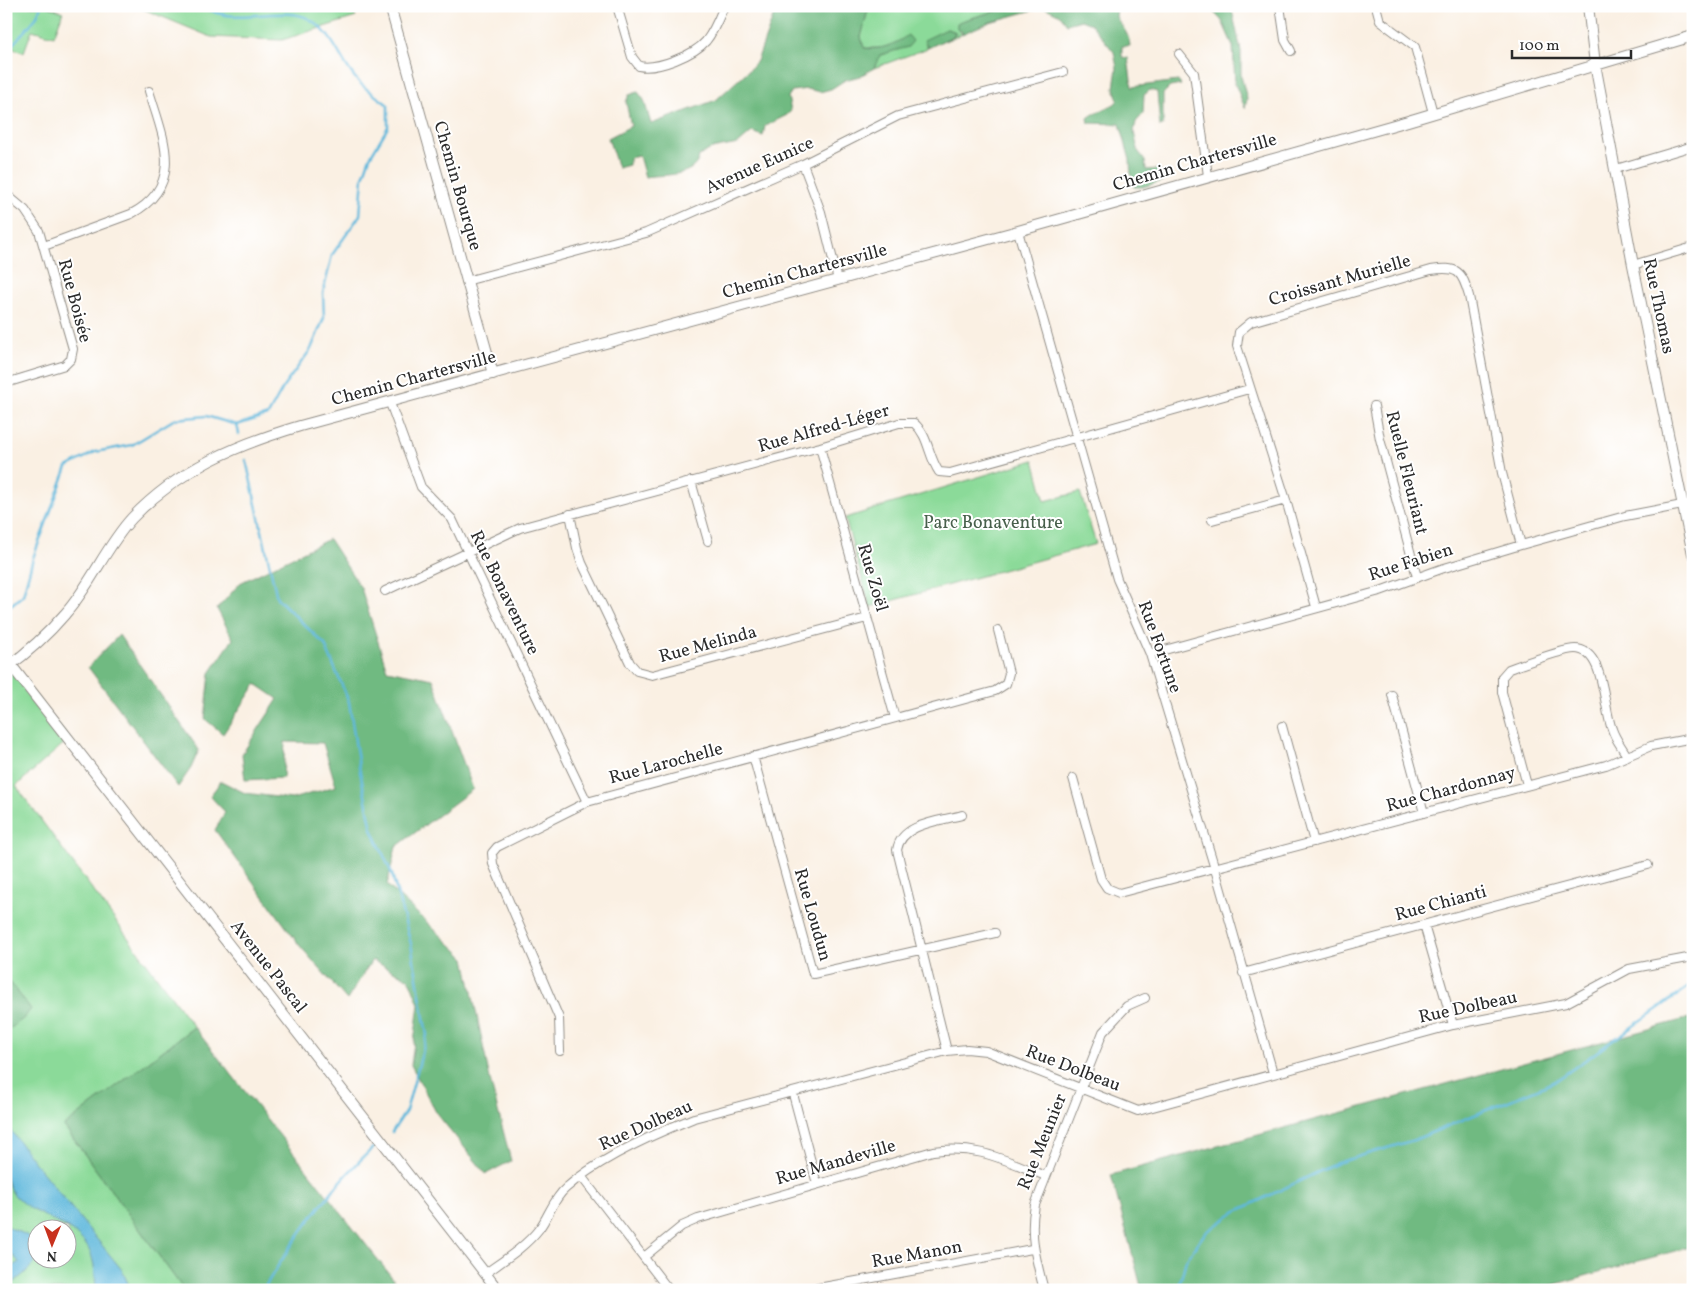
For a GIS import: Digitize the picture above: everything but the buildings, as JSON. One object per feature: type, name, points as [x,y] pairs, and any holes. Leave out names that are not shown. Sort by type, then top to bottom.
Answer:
[{"type":"street","name":"Chemin Bourque","points":[[390,6],[493,374]]},
{"type":"street","points":[[617,6],[632,57],[639,66],[647,68],[668,62],[695,50],[705,42],[724,6]]},
{"type":"street","points":[[1280,6],[1285,40],[1291,51]]},
{"type":"street","points":[[1376,6],[1380,21],[1414,47],[1434,113]]},
{"type":"street","name":"Rue Thomas","points":[[1588,6],[1595,64],[1633,264],[1688,504],[1693,554]]},
{"type":"street","name":"Chemin Chartersville","points":[[8,664],[66,614],[132,519],[179,477],[208,460],[248,443],[300,426],[1018,231],[1434,113],[1693,36]]},
{"type":"street","points":[[1179,54],[1194,73],[1208,176]]},
{"type":"street","name":"Avenue Eunice","points":[[466,281],[646,233],[803,164],[898,116],[1063,72]]},
{"type":"street","points":[[44,246],[131,214],[141,208],[156,194],[165,174],[167,159],[164,140],[149,91]]},
{"type":"street","points":[[1616,169],[1693,146]]},
{"type":"street","points":[[803,164],[822,212],[838,280]]},
{"type":"street","name":"Rue Boisée","points":[[6,194],[31,218],[39,230],[72,344],[71,359],[60,368],[6,383]]},
{"type":"street","name":"Rue Fortune","points":[[1018,231],[1117,579],[1150,654],[1215,869],[1243,973],[1273,1073]]},
{"type":"street","points":[[1633,264],[1693,247]]},
{"type":"street","name":"Croissant Murielle","points":[[1316,608],[1286,500],[1249,389],[1237,346],[1239,332],[1245,326],[1431,270],[1446,268],[1457,270],[1464,279],[1469,296],[1502,473],[1521,544]]},
{"type":"street","name":"Rue Alfred-Léger","points":[[385,591],[509,532],[820,447],[899,423],[914,423],[923,431],[931,461],[939,472],[950,473],[1249,389]]},
{"type":"street","name":"Rue Bonaventure","points":[[390,403],[421,487],[452,519],[587,802]]},
{"type":"street","name":"Ruelle Fleuriant","points":[[1374,406],[1380,439],[1417,577]]},
{"type":"street","name":"Rue Zoël","points":[[820,447],[895,718]]},
{"type":"street","points":[[691,481],[708,541]]},
{"type":"street","points":[[1212,520],[1286,500]]},
{"type":"street","name":"Rue Fabien","points":[[1150,654],[1380,591],[1417,577],[1521,544],[1625,516],[1688,504]]},
{"type":"street","name":"Rue Melinda","points":[[570,514],[582,563],[630,663],[642,674],[652,676],[867,618]]},
{"type":"street","name":"Rue Larochelle","points":[[560,1051],[559,1018],[496,872],[492,853],[500,844],[587,802],[995,691],[1006,684],[1009,673],[998,630]]},
{"type":"street","points":[[1527,786],[1502,692],[1502,677],[1509,669],[1574,649],[1588,652],[1598,664],[1603,700],[1612,730],[1627,756]]},
{"type":"street","name":"Avenue Pascal","points":[[8,664],[498,1290]]},
{"type":"street","points":[[1392,695],[1424,813]]},
{"type":"street","points":[[1282,726],[1314,842]]},
{"type":"street","name":"Rue Chardonnay","points":[[1073,778],[1101,880],[1110,890],[1124,893],[1606,765],[1651,746],[1693,738]]},
{"type":"street","name":"Rue Loudun","points":[[753,756],[813,974],[922,949]]},
{"type":"street","points":[[947,1052],[898,856],[898,844],[901,838],[910,830],[962,815]]},
{"type":"street","name":"Rue Chianti","points":[[1243,973],[1648,865]]},
{"type":"street","points":[[1424,925],[1453,1025]]},
{"type":"street","points":[[922,949],[995,933]]},
{"type":"street","name":"Rue Dolbeau","points":[[486,1273],[525,1243],[539,1229],[554,1202],[565,1189],[581,1176],[600,1164],[679,1124],[947,1052],[967,1048],[986,1051],[1138,1111],[1453,1025],[1566,1003],[1629,969],[1693,957]]},
{"type":"street","name":"Rue Meunier","points":[[1044,1290],[1032,1249],[1031,1223],[1034,1205],[1103,1032],[1127,1006],[1145,998]]},
{"type":"street","points":[[793,1094],[817,1184]]},
{"type":"street","name":"Rue Mandeville","points":[[644,1256],[682,1226],[817,1184],[933,1151],[956,1148],[977,1150],[1046,1176]]},
{"type":"street","points":[[581,1176],[669,1290]]},
{"type":"street","name":"Rue Manon","points":[[806,1290],[1032,1249]]},
{"type":"green space","points":[[6,6],[47,6],[63,12],[54,36],[32,30],[24,52],[13,49],[6,44]]},
{"type":"green space","points":[[136,6],[349,6],[356,17],[282,40],[211,37]]},
{"type":"green space","points":[[777,6],[869,6],[861,37],[864,48],[870,49],[887,46],[908,35],[913,41],[908,47],[880,55],[874,68],[860,76],[845,80],[831,89],[820,92],[807,89],[792,91],[788,97],[791,111],[765,126],[763,136],[752,132],[738,144],[711,149],[699,156],[697,163],[685,172],[645,177],[639,156],[629,158],[629,165],[618,168],[608,138],[631,126],[626,102],[629,95],[638,92],[644,100],[651,124],[716,100],[757,61]]},
{"type":"green space","points":[[869,6],[913,6],[921,10],[916,6],[1013,6],[961,21],[957,28],[960,33],[964,33],[945,41],[955,35],[954,31],[947,29],[925,44],[928,48],[874,68],[878,56],[904,47],[903,40],[882,48],[864,48],[861,37]]},
{"type":"green space","points":[[1013,6],[1117,6],[1116,17],[1125,30],[1130,46],[1122,46],[1122,57],[1128,58],[1132,87],[1178,81],[1181,85],[1170,87],[1163,94],[1163,126],[1160,127],[1157,92],[1150,90],[1144,95],[1143,114],[1136,122],[1134,132],[1138,151],[1145,160],[1146,170],[1159,169],[1163,173],[1162,181],[1143,187],[1134,187],[1131,181],[1130,160],[1120,124],[1089,123],[1088,118],[1112,106],[1118,100],[1114,88],[1117,68],[1114,52],[1091,24],[1081,20],[1067,24],[1060,15],[1044,7],[990,22],[964,33],[957,29],[957,23],[961,21]]},
{"type":"green space","points":[[1208,6],[1231,6],[1241,51],[1241,76],[1247,99],[1245,108],[1235,84],[1233,46],[1222,21]]},
{"type":"green space","points":[[947,29],[955,32],[955,35],[928,48],[924,40]]},
{"type":"green space","name":"Parc Bonaventure","points":[[1034,460],[1045,501],[1080,492],[1096,544],[870,607],[845,518]]},
{"type":"green space","points":[[329,539],[361,588],[387,670],[433,679],[473,789],[396,847],[387,885],[465,958],[491,1084],[511,1161],[486,1174],[437,1114],[411,1065],[419,1004],[409,979],[372,960],[347,1000],[300,946],[215,830],[225,812],[210,796],[221,781],[245,793],[292,799],[336,786],[323,743],[285,742],[283,778],[245,780],[242,754],[278,699],[256,684],[223,734],[205,719],[210,673],[233,639],[217,609],[240,583]]},
{"type":"green space","points":[[119,635],[199,750],[191,768],[178,787],[88,667]]},
{"type":"green space","points":[[11,665],[69,739],[16,786],[194,1027],[64,1126],[184,1290],[6,1290],[6,668]]},
{"type":"green space","points":[[6,977],[31,1009],[24,1018],[6,1032]]},
{"type":"green space","points":[[1693,1017],[1693,1246],[1534,1290],[1142,1290],[1111,1175]]},
{"type":"green space","points":[[194,1027],[402,1290],[184,1290],[64,1126]]},
{"type":"water","points":[[6,1124],[35,1163],[122,1270],[131,1290],[96,1290],[95,1271],[88,1247],[78,1237],[78,1218],[48,1218],[18,1199],[11,1190],[6,1178]]},
{"type":"water","points":[[6,1226],[28,1236],[28,1268],[30,1268],[8,1286],[6,1285],[6,1270],[19,1262],[6,1248]]},
{"type":"waterway","points":[[6,52],[36,18],[41,6]]},
{"type":"waterway","points":[[6,609],[23,595],[33,558],[67,467],[95,452],[132,445],[175,419],[206,416],[237,425],[268,415],[284,386],[311,349],[324,318],[323,293],[332,255],[360,215],[363,177],[370,157],[388,127],[388,105],[358,81],[325,32],[309,19],[298,15],[285,14],[228,15],[215,12],[204,6]]},
{"type":"waterway","points":[[237,425],[239,434]]},
{"type":"waterway","points":[[246,460],[277,598],[325,645],[349,702],[359,767],[372,829],[392,874],[411,944],[427,1035],[406,1111],[392,1132]]},
{"type":"waterway","points":[[1178,1290],[1186,1260],[1205,1233],[1235,1212],[1337,1163],[1414,1140],[1554,1082],[1693,984]]},
{"type":"waterway","points":[[263,1290],[314,1214],[344,1178],[375,1146]]}]
